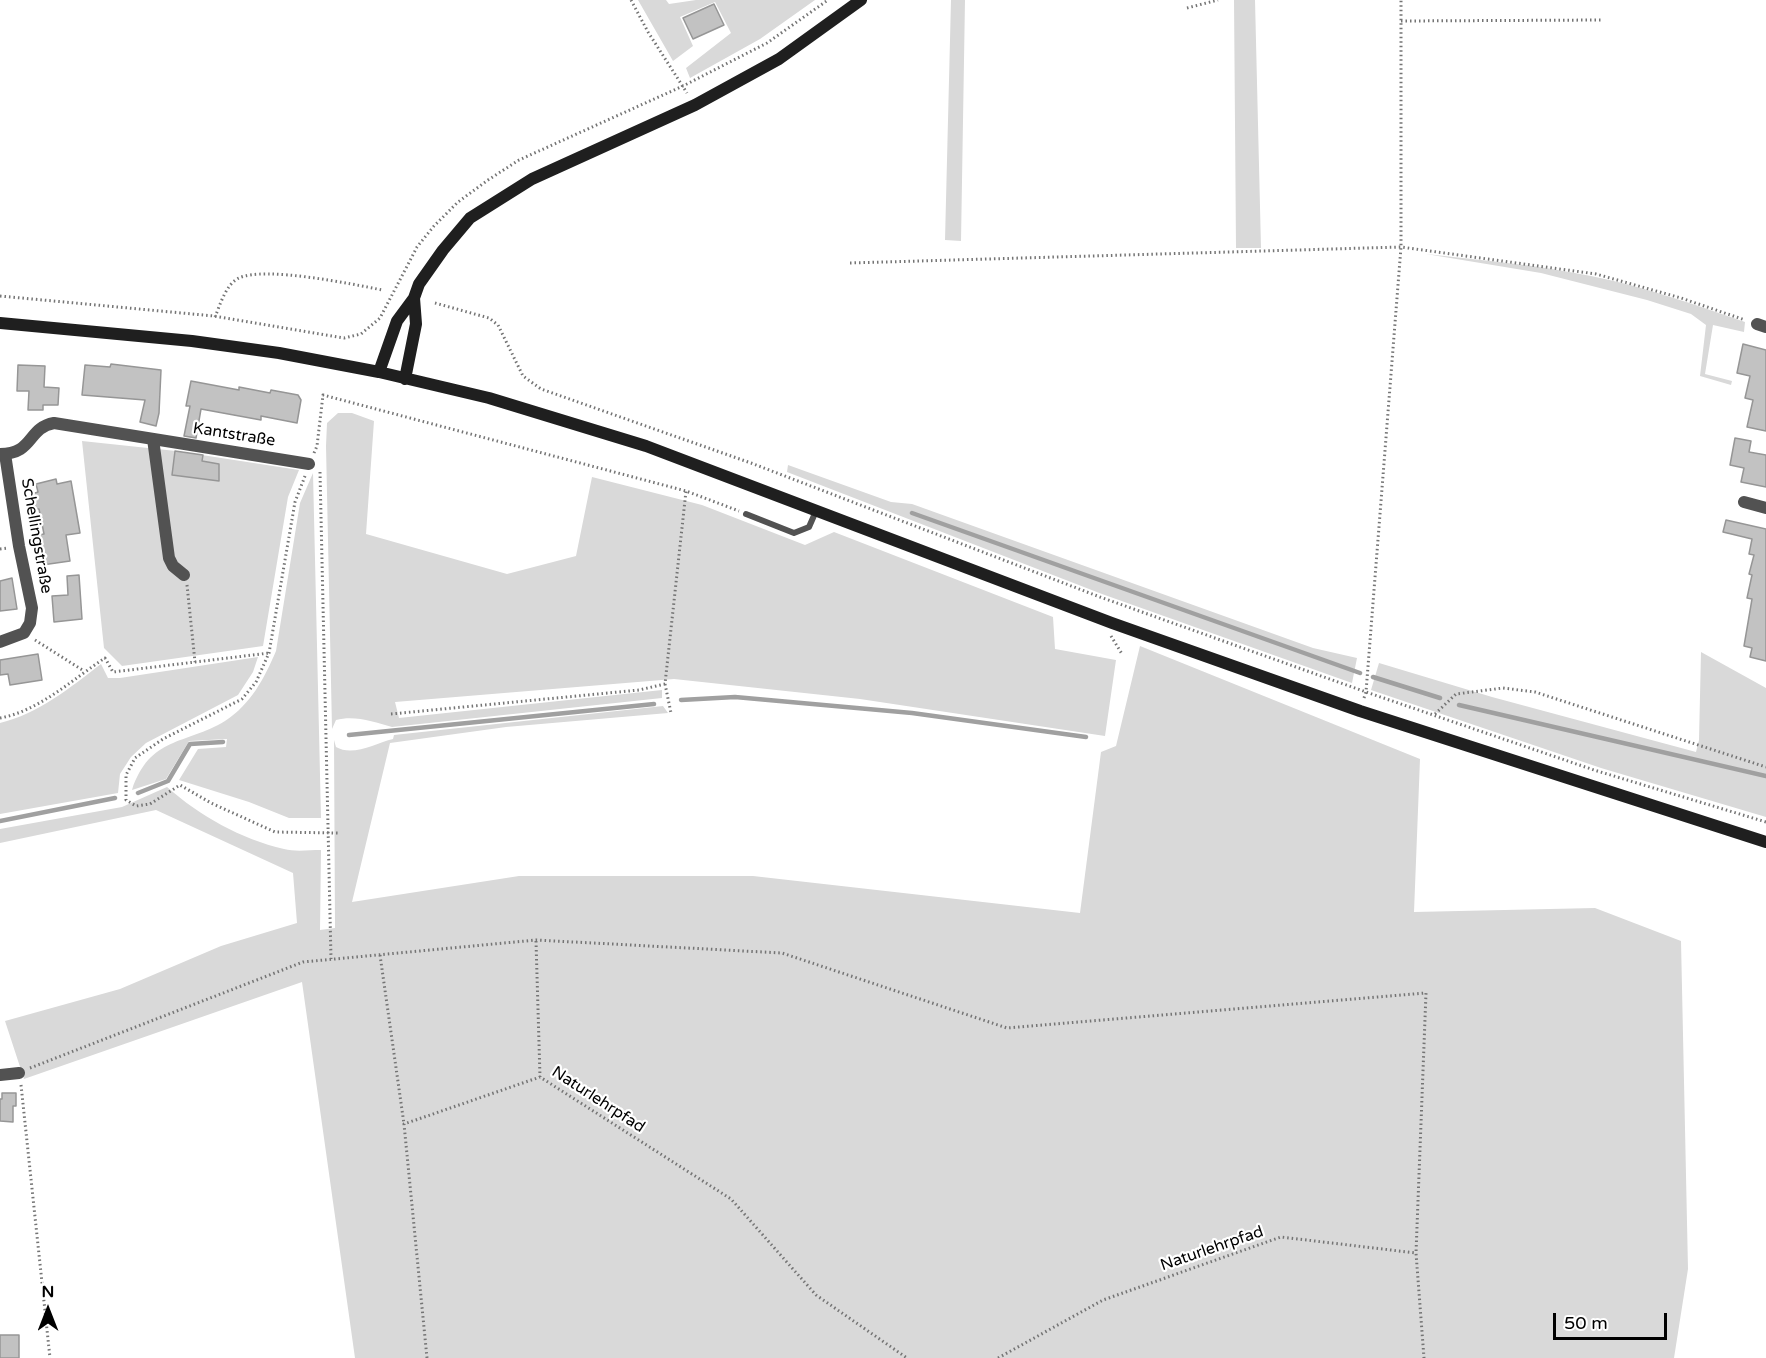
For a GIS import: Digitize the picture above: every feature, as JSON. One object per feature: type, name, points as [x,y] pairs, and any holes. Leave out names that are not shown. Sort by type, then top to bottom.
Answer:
[{"type":"main road","points":[[379,372],[398,321],[437,258],[470,218],[532,178],[695,105],[779,59],[861,0]]},
{"type":"main road","points":[[405,379],[416,324],[414,298]]},
{"type":"main road","points":[[0,323],[192,341],[279,353],[379,372],[489,398],[646,446],[1112,623],[1360,711],[1766,842]]},
{"type":"street","name":"Kantstraße","points":[[3,454],[22,450],[40,429],[54,423],[309,464]]},
{"type":"street","points":[[153,439],[169,558],[173,566],[184,575]]},
{"type":"street","name":"Schellingstraße","points":[[3,454],[32,608],[27,628]]},
{"type":"street","points":[[1744,502],[1766,508]]},
{"type":"street","points":[[0,642],[27,628]]},
{"type":"street","points":[[0,1075],[19,1073]]},
{"type":"lane","points":[[746,514],[794,533],[809,527],[817,510]]},
{"type":"path","points":[[631,0],[648,32],[695,105]]},
{"type":"path","points":[[0,296],[215,317],[345,338],[361,334],[380,318],[417,247],[458,202],[519,160],[683,86],[767,43],[828,0]]},
{"type":"path","points":[[1187,8],[1218,0]]},
{"type":"path","points":[[1366,690],[1401,247],[1401,0]]},
{"type":"path","points":[[1401,21],[1603,20]]},
{"type":"path","points":[[850,263],[1401,247],[1596,274],[1681,298],[1761,326]]},
{"type":"path","points":[[215,317],[223,296],[237,278],[252,275],[282,275],[340,281],[382,290]]},
{"type":"path","points":[[435,303],[489,318],[498,325],[523,376],[541,389],[760,467],[1100,597],[1366,692],[1594,770],[1766,822]]},
{"type":"path","points":[[338,833],[274,832],[211,803],[180,785],[150,804],[136,806],[126,800],[126,775],[135,758],[163,739],[242,699],[256,682],[270,653],[295,502],[317,447],[323,395],[686,492],[746,514]]},
{"type":"path","points":[[309,464],[320,472],[331,959]]},
{"type":"path","points":[[671,713],[665,684],[686,492]]},
{"type":"path","points":[[184,575],[188,587],[195,662]]},
{"type":"path","points":[[27,628],[84,671]]},
{"type":"path","points":[[0,718],[9,717],[44,700],[105,658],[113,672],[270,653]]},
{"type":"path","points":[[391,714],[639,690],[665,684]]},
{"type":"path","points":[[1435,714],[1456,694],[1503,688],[1535,692],[1766,767]]},
{"type":"path","points":[[536,940],[540,1077]]},
{"type":"path","points":[[50,1358],[19,1073],[303,962],[536,940],[782,953],[1007,1028],[1426,993],[1416,1253],[1424,1358]]},
{"type":"path","points":[[380,955],[404,1124],[427,1358]]},
{"type":"path","name":"Naturlehrpfad","points":[[404,1124],[540,1077],[731,1199],[816,1295],[907,1358]]},
{"type":"path","name":"Naturlehrpfad","points":[[998,1358],[1102,1300],[1281,1237],[1416,1253]]},
{"type":"shaded area","points":[[638,0],[666,0],[669,4],[696,0],[815,0],[760,39],[690,78],[686,68],[731,33],[715,2],[680,17],[693,46],[673,61]]},
{"type":"shaded area","points":[[951,0],[965,0],[961,241],[945,240]]},
{"type":"shaded area","points":[[1234,0],[1255,0],[1261,248],[1236,248]]},
{"type":"shaded area","points":[[1426,254],[1530,266],[1610,280],[1669,296],[1745,322],[1744,332],[1713,325],[1705,374],[1732,381],[1731,385],[1700,376],[1706,325],[1691,314],[1647,300],[1541,273]]},
{"type":"shaded area","points":[[338,413],[352,413],[374,421],[366,534],[507,574],[576,556],[592,477],[702,505],[805,545],[834,532],[1053,617],[1055,649],[1116,660],[1105,736],[860,699],[674,679],[395,702],[399,718],[662,690],[662,698],[392,727],[350,718],[336,720],[332,729],[326,446],[327,423]]},
{"type":"shaded area","points":[[82,441],[176,451],[299,470],[288,497],[263,646],[122,666],[104,648]]},
{"type":"shaded area","points":[[788,465],[891,502],[912,504],[1313,648],[1357,658],[1352,683],[1102,594],[787,472]]},
{"type":"shaded area","points":[[313,473],[321,818],[289,818],[249,802],[179,780],[198,749],[226,747],[227,739],[189,741],[166,779],[132,790],[148,760],[170,744],[225,721],[249,699],[267,671],[276,651],[300,503]]},
{"type":"shaded area","points":[[1140,646],[1420,759],[1414,912],[1595,908],[1681,941],[1688,1269],[1674,1358],[355,1358],[302,982],[24,1079],[5,1021],[120,989],[221,946],[297,923],[293,873],[156,810],[0,843],[0,829],[122,807],[167,787],[193,808],[237,833],[288,850],[321,850],[320,930],[335,928],[334,740],[336,747],[350,751],[393,739],[394,735],[663,706],[668,713],[506,727],[390,743],[352,902],[519,876],[753,876],[1080,913],[1101,752],[1116,746]]},
{"type":"shaded area","points":[[1701,652],[1766,688],[1766,817],[1601,768],[1371,690],[1379,663],[1492,697],[1696,752],[1699,740]]},
{"type":"shaded area","points":[[258,657],[253,672],[238,695],[146,743],[131,757],[120,774],[118,793],[0,814],[0,723],[41,706],[101,664],[108,678],[120,678]]},
{"type":"building","points":[[714,4],[724,25],[693,39],[683,18]]},
{"type":"building","points":[[1743,344],[1766,350],[1766,431],[1747,427],[1753,400],[1745,398],[1750,376],[1737,373]]},
{"type":"building","points":[[111,364],[161,370],[159,413],[156,426],[140,422],[145,400],[82,395],[85,365],[110,367]]},
{"type":"building","points":[[18,365],[45,366],[44,387],[59,388],[58,405],[43,405],[43,410],[28,410],[29,391],[17,391]]},
{"type":"building","points":[[191,381],[239,390],[239,387],[298,395],[301,400],[297,423],[261,416],[261,420],[201,409],[196,438],[184,436],[190,406],[186,406]]},
{"type":"building","points":[[1735,438],[1751,441],[1749,452],[1766,455],[1766,487],[1741,482],[1744,468],[1730,465]]},
{"type":"building","points":[[175,451],[203,455],[202,461],[219,464],[219,481],[172,475]]},
{"type":"building","points":[[56,479],[57,484],[71,481],[80,533],[66,535],[70,561],[42,565],[37,535],[44,534],[39,509],[36,509],[32,494],[38,492],[36,484]]},
{"type":"building","points":[[1726,520],[1766,529],[1766,661],[1750,657],[1752,648],[1744,646],[1752,599],[1747,598],[1752,575],[1749,574],[1754,555],[1749,554],[1752,539],[1723,532]]},
{"type":"building","points":[[79,575],[82,619],[54,622],[52,596],[68,595],[67,576]]},
{"type":"building","points":[[12,578],[17,609],[0,611],[0,581]]},
{"type":"building","points":[[38,654],[42,680],[10,685],[8,674],[0,675],[0,660]]},
{"type":"building","points":[[2,1093],[16,1093],[13,1122],[0,1121]]},
{"type":"building","points":[[0,1335],[19,1335],[19,1358],[0,1358]]},
{"type":"waterway","points":[[912,513],[1360,673]]},
{"type":"waterway","points":[[1373,677],[1440,698]]},
{"type":"waterway","points":[[681,700],[735,697],[912,713],[1086,737]]},
{"type":"waterway","points":[[349,735],[654,704]]},
{"type":"waterway","points":[[1459,705],[1766,776]]},
{"type":"waterway","points":[[138,793],[168,781],[190,744],[223,742]]},
{"type":"waterway","points":[[0,821],[115,798]]}]
